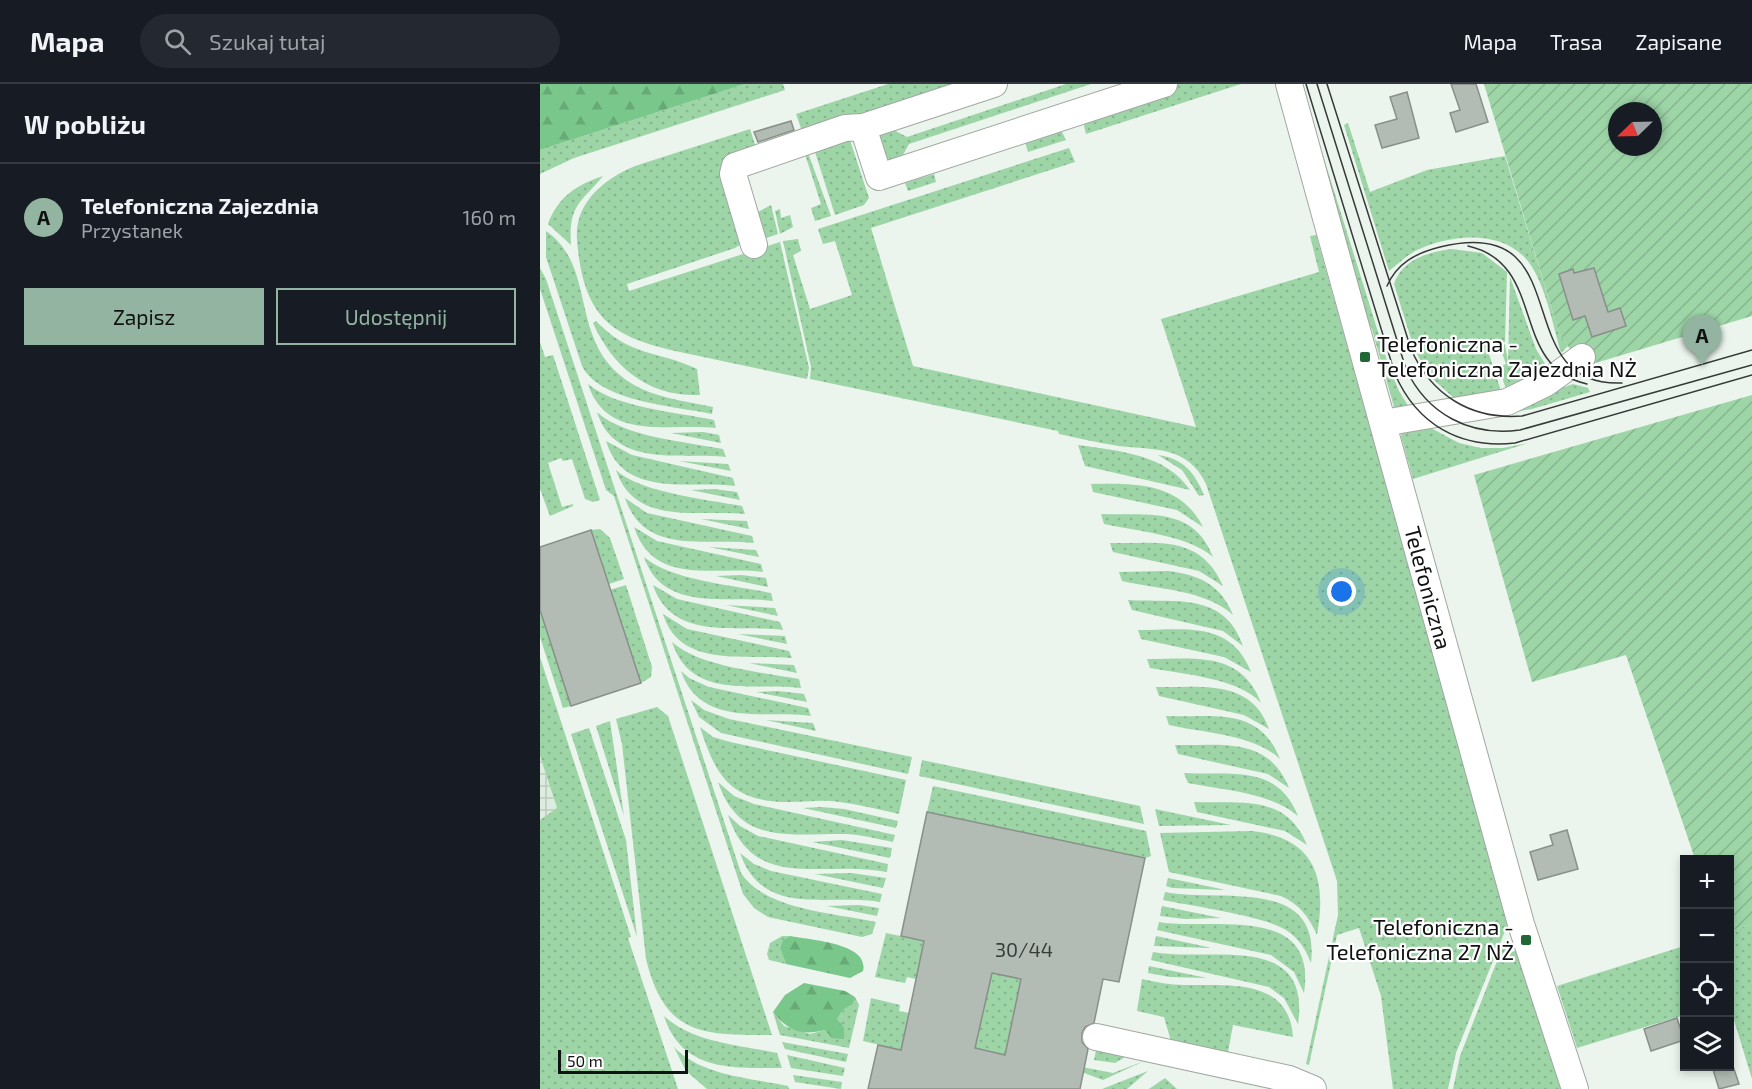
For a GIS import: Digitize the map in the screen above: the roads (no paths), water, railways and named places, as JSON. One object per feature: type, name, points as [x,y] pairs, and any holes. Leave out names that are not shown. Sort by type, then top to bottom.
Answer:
[{"type":"street","points":[[754,245],[733,174],[735,166],[845,128],[863,127],[994,84]]},
{"type":"street","points":[[863,127],[879,177],[1164,84]]},
{"type":"street","name":"Telefoniczna","points":[[1289,84],[1526,940],[1575,1089]]},
{"type":"street","points":[[1383,423],[1507,402],[1546,382],[1582,357]]},
{"type":"street","points":[[1096,1037],[1289,1079],[1313,1089]]},
{"type":"tram line","points":[[1306,84],[1395,374],[1415,407],[1443,430],[1477,442],[1515,443],[1752,375]]},
{"type":"tram line","points":[[1317,84],[1406,369],[1415,385],[1438,410],[1467,426],[1484,430],[1520,430],[1752,365]]},
{"type":"tram line","points":[[1327,84],[1411,349],[1419,365],[1430,379],[1455,401],[1486,414],[1522,416],[1752,350]]},
{"type":"tram line","points":[[1387,286],[1396,271],[1408,260],[1440,247],[1484,243],[1512,254],[1529,276],[1550,333],[1564,359],[1586,377],[1622,383]]},
{"type":"tram line","points":[[1468,246],[1493,256],[1509,273],[1520,293],[1546,357],[1562,374],[1587,384]]},
{"type":"place","name":"Telefoniczna - Telefoniczna Zajezdnia NŻ","points":[[1365,357]]},
{"type":"place","name":"Telefoniczna Zajezdnia","points":[[1702,365]]},
{"type":"place","name":"Telefoniczna - Telefoniczna 27 NŻ","points":[[1526,940]]}]
